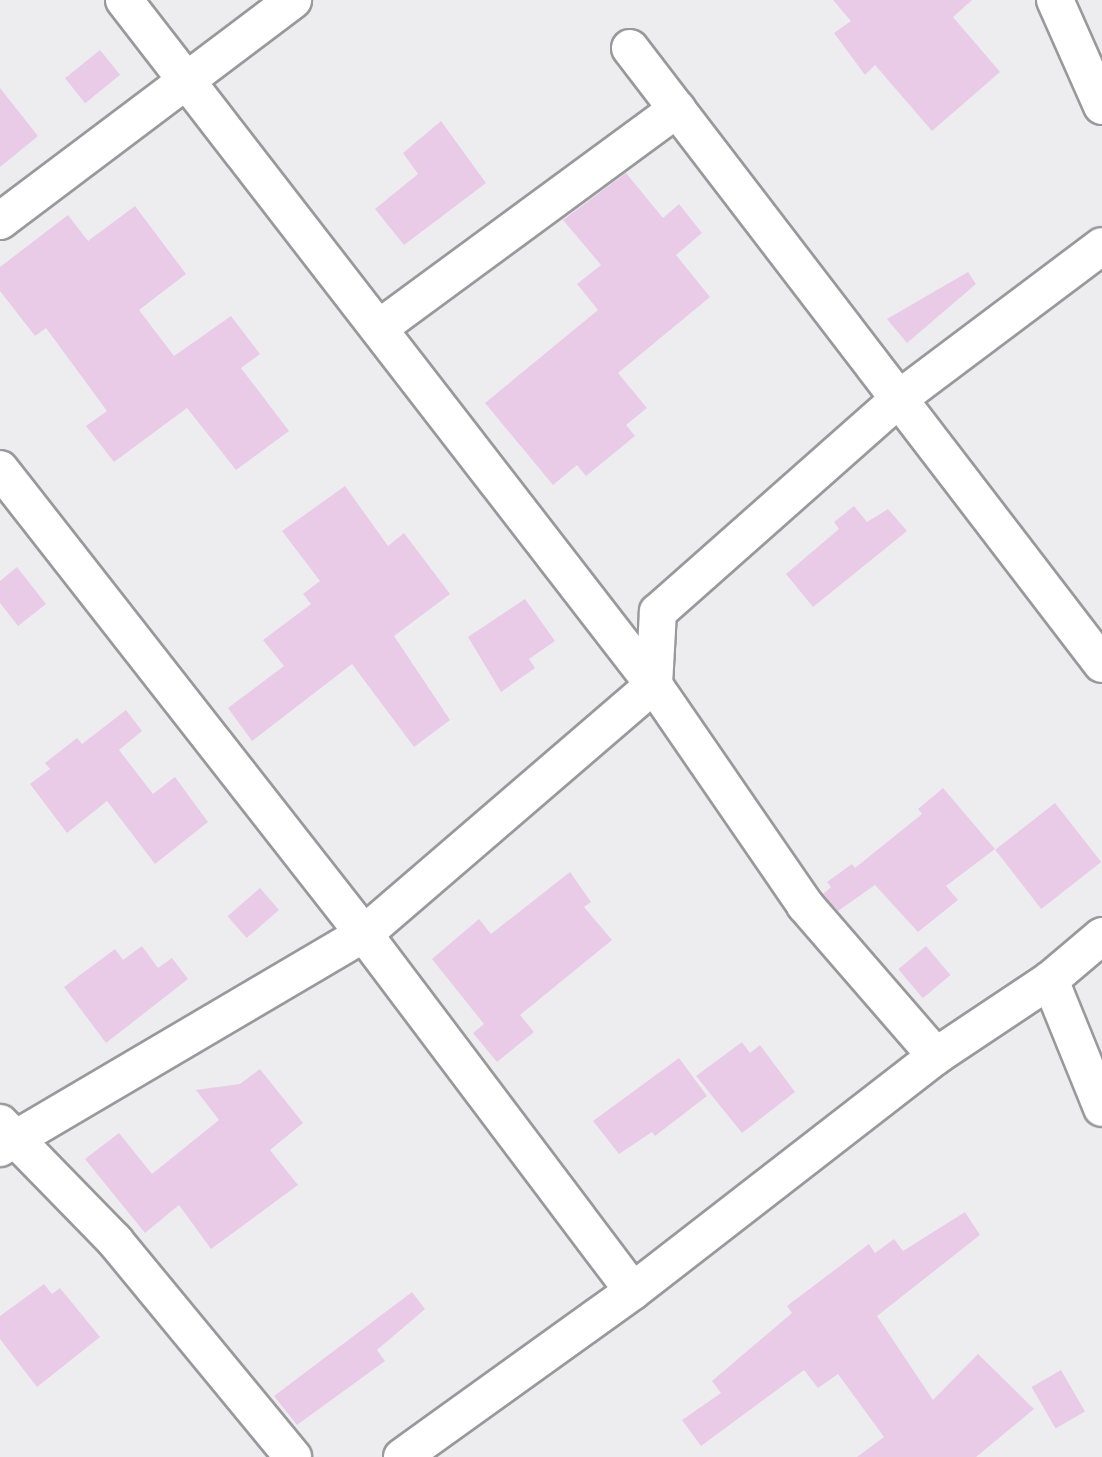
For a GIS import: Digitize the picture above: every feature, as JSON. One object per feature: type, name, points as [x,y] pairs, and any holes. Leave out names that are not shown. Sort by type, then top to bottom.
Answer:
[{"type":"street","points":[[124,0],[654,685],[805,905],[936,1056]]},
{"type":"street","points":[[0,221],[293,0]]},
{"type":"street","points":[[1055,0],[1102,106]]},
{"type":"street","points":[[630,48],[901,397],[1102,664]]},
{"type":"street","points":[[379,328],[677,109]]},
{"type":"street","points":[[293,1457],[115,1241],[4,1136],[364,934],[654,685],[658,612],[901,397],[1102,246]]},
{"type":"street","points":[[0,469],[364,934],[633,1291]]},
{"type":"street","points":[[402,1457],[633,1291],[936,1056],[1050,980],[1102,936]]},
{"type":"street","points":[[1050,980],[1102,1108]]},
{"type":"building","points":[[833,0],[972,0],[953,17],[1000,72],[932,131],[875,65],[865,75],[834,33],[851,21]]},
{"type":"building","points":[[100,50],[120,75],[85,103],[65,78]]},
{"type":"building","points":[[0,88],[38,136],[0,167]]},
{"type":"building","points":[[441,121],[486,183],[404,245],[375,209],[418,174],[403,153]]},
{"type":"building","points":[[626,173],[663,218],[679,204],[702,233],[676,255],[710,297],[618,373],[647,408],[626,425],[635,436],[586,476],[577,465],[553,485],[485,403],[598,310],[577,284],[601,265],[563,220]]},
{"type":"building","points":[[135,206],[186,274],[139,310],[174,356],[231,316],[260,354],[241,368],[289,431],[236,470],[187,408],[114,462],[86,426],[107,411],[46,328],[35,336],[0,291],[0,267],[68,215],[88,241]]},
{"type":"building","points":[[968,272],[976,284],[907,343],[887,319]]},
{"type":"building","points":[[345,486],[388,546],[404,533],[450,594],[394,636],[450,720],[414,747],[352,664],[252,741],[228,708],[284,666],[263,640],[311,604],[303,594],[320,581],[282,531]]},
{"type":"building","points":[[854,506],[867,522],[888,509],[907,531],[813,607],[786,574],[839,529],[834,522]]},
{"type":"building","points":[[17,567],[46,604],[18,626],[0,603],[0,581]]},
{"type":"building","points":[[525,599],[555,641],[529,659],[535,668],[501,692],[468,637]]},
{"type":"building","points":[[126,710],[142,731],[119,750],[153,794],[175,777],[208,822],[155,864],[107,801],[67,833],[30,784],[50,769],[45,763],[77,738],[82,744]]},
{"type":"building","points":[[943,788],[995,849],[946,886],[958,900],[918,932],[875,885],[838,911],[823,894],[831,887],[827,882],[852,864],[855,868],[922,814],[918,809]]},
{"type":"building","points":[[1055,803],[1101,862],[1041,909],[995,850]]},
{"type":"building","points":[[570,872],[591,902],[584,907],[612,940],[520,1015],[534,1032],[497,1062],[473,1033],[484,1024],[432,959],[479,919],[491,934]]},
{"type":"building","points":[[260,888],[279,910],[247,938],[228,916]]},
{"type":"building","points":[[142,946],[158,968],[172,958],[188,979],[106,1043],[64,987],[115,949],[123,960]]},
{"type":"building","points":[[926,946],[950,975],[923,998],[898,969]]},
{"type":"building","points":[[742,1042],[750,1053],[760,1045],[795,1092],[742,1133],[696,1076]]},
{"type":"building","points":[[679,1058],[707,1096],[655,1136],[652,1132],[619,1154],[593,1121]]},
{"type":"building","points":[[260,1069],[303,1123],[270,1150],[298,1185],[211,1249],[179,1205],[145,1233],[85,1159],[119,1133],[152,1174],[219,1120],[196,1090],[240,1084]]},
{"type":"building","points":[[965,1212],[980,1235],[877,1316],[933,1400],[978,1354],[1034,1409],[976,1457],[857,1457],[884,1437],[838,1374],[818,1388],[804,1370],[701,1446],[682,1420],[721,1393],[712,1381],[792,1313],[787,1306],[869,1244],[875,1253],[894,1239],[903,1251]]},
{"type":"building","points":[[44,1284],[52,1294],[60,1288],[100,1337],[37,1387],[0,1339],[0,1316]]},
{"type":"building","points":[[412,1292],[425,1309],[377,1350],[385,1361],[297,1425],[274,1396]]},
{"type":"building","points":[[1061,1370],[1085,1412],[1056,1429],[1032,1387]]}]
